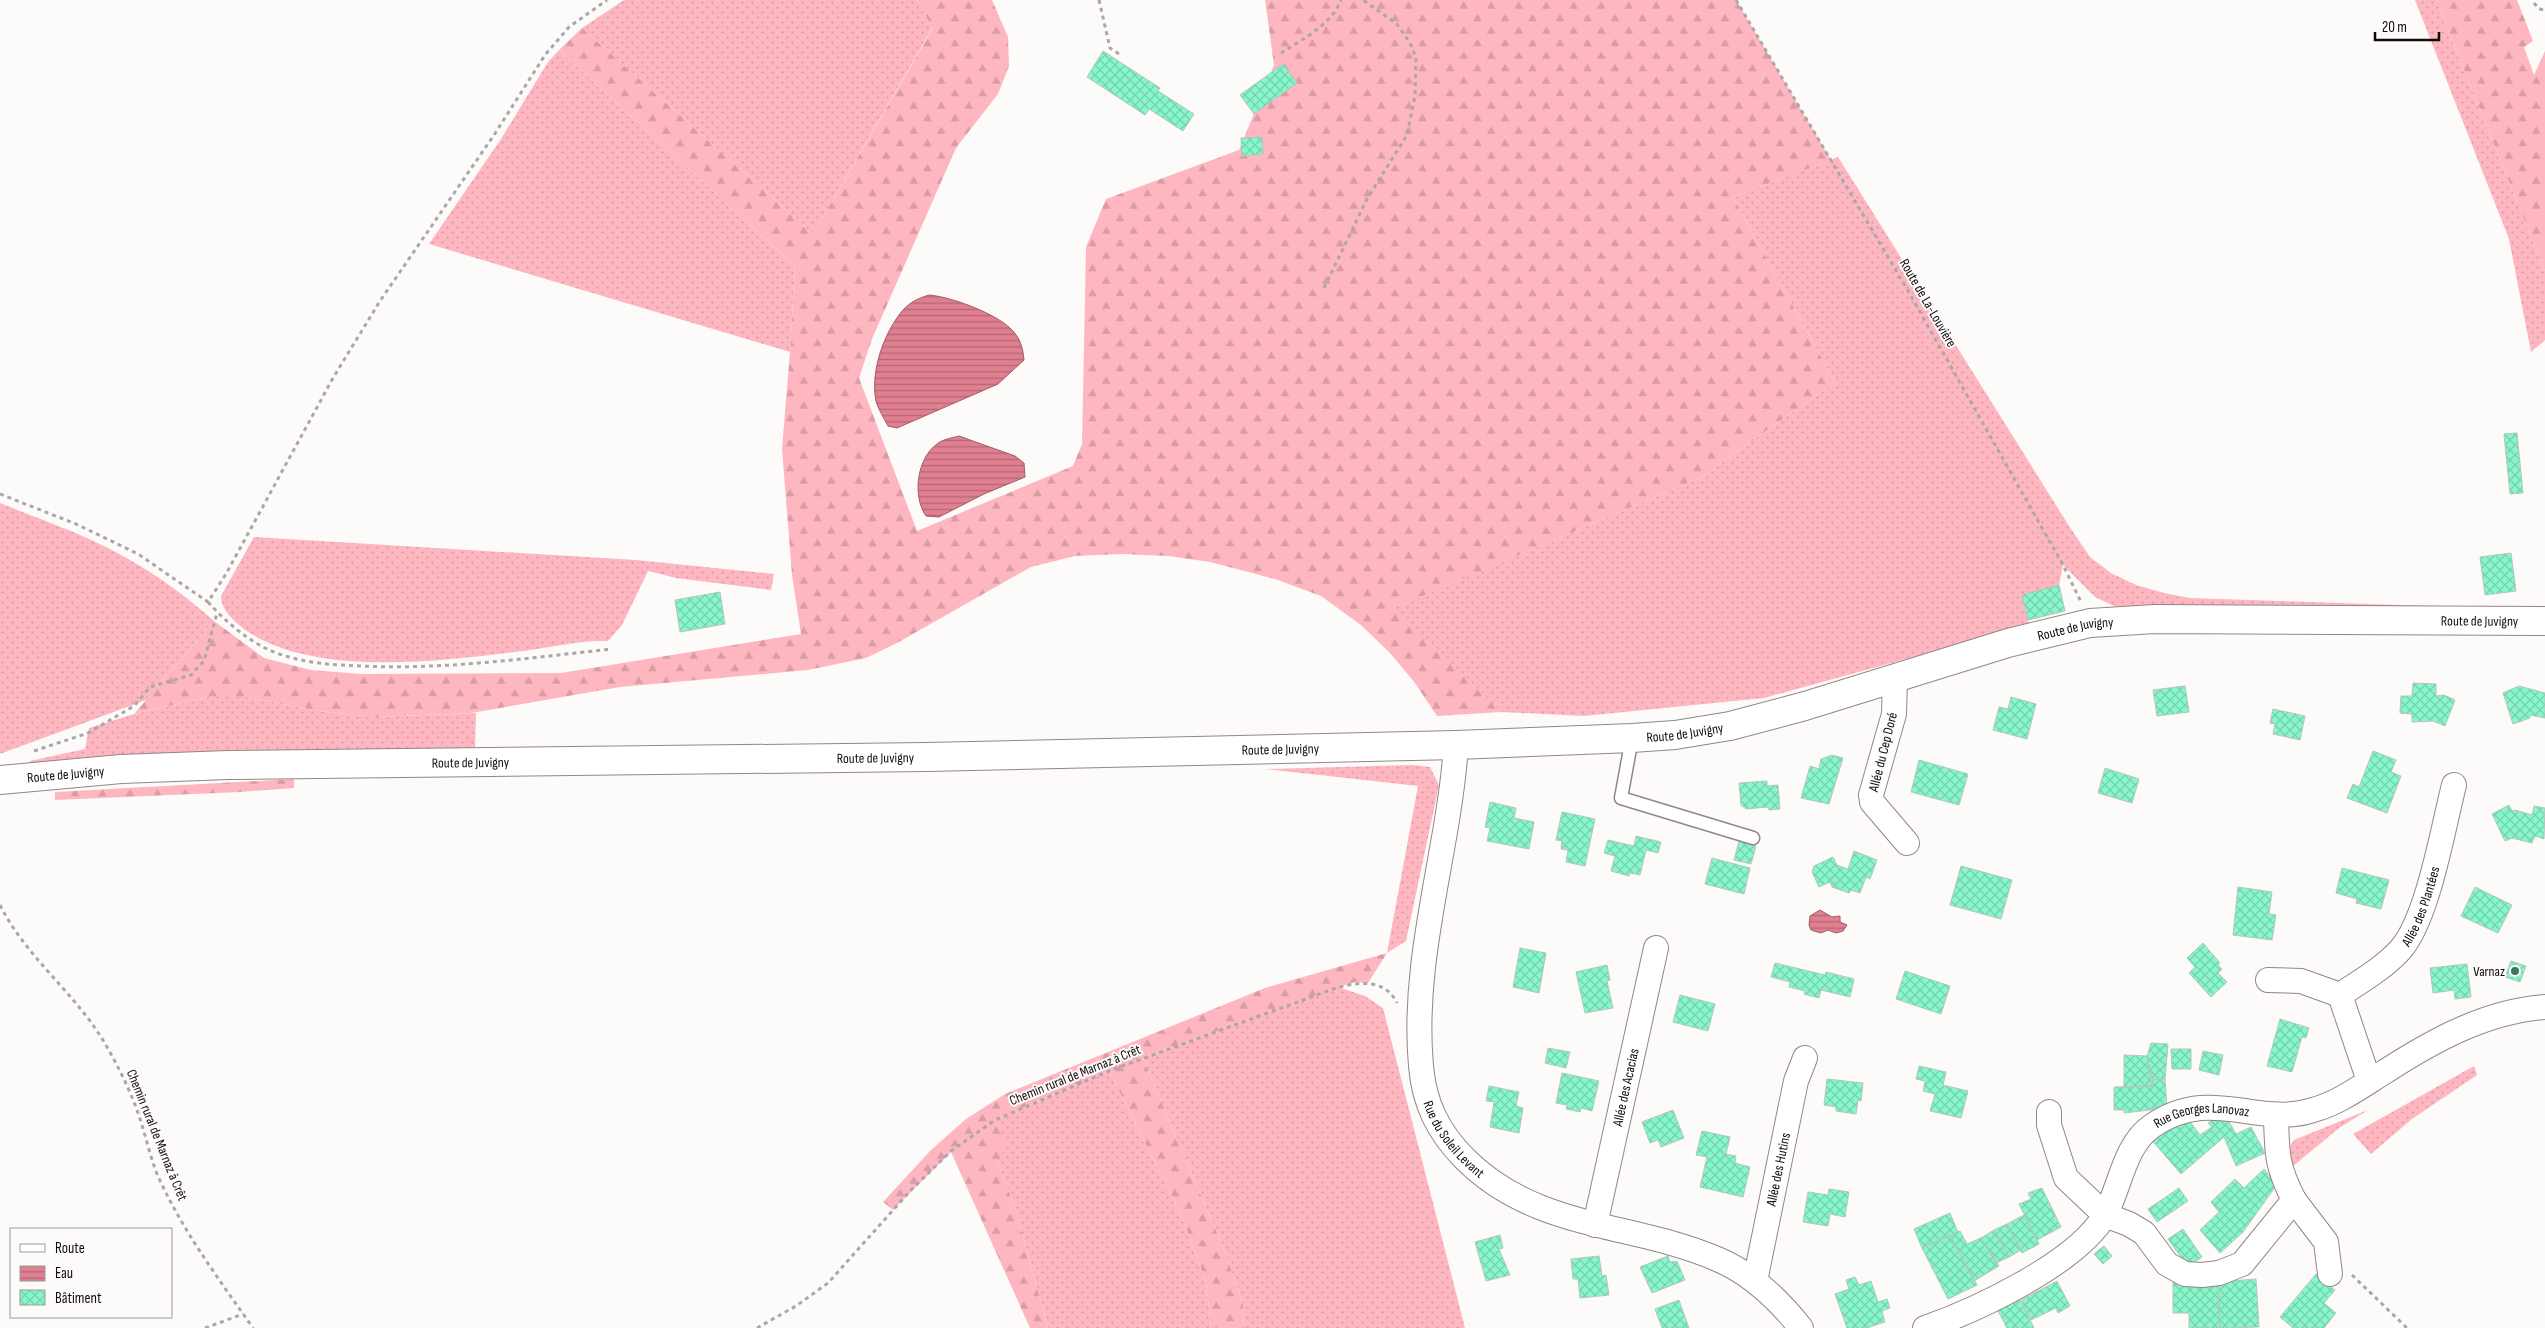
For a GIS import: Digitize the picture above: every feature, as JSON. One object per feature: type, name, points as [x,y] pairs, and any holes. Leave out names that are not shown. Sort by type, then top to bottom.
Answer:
[{"type":"street","name":"Route de Juvigny","points":[[0,780],[121,769],[237,764],[926,757],[1456,745],[1632,738],[1675,735],[1730,726],[1805,706],[2008,643],[2090,623],[2155,619],[2545,621]]},
{"type":"street","name":"Allée du Cep Doré","points":[[1896,678],[1894,714],[1871,795],[1872,802],[1907,843]]},
{"type":"street","name":"Rue du Soleil Levant","points":[[1456,745],[1447,826],[1421,982],[1420,1043],[1425,1095],[1430,1111],[1448,1140],[1468,1163],[1495,1186],[1527,1203],[1595,1225],[1704,1254],[1729,1265],[1755,1281],[1775,1297],[1801,1328]]},
{"type":"street","name":"Allée des Plantées","points":[[2340,995],[2394,956],[2410,936],[2420,914],[2454,785]]},
{"type":"street","name":"Allée des Acacias","points":[[1595,1225],[1656,948]]},
{"type":"street","points":[[2268,980],[2301,981],[2340,995],[2369,1081]]},
{"type":"street","name":"Rue Georges Lanovaz","points":[[1925,1328],[1987,1303],[2026,1281],[2084,1241],[2105,1215],[2130,1153],[2142,1135],[2152,1126],[2175,1115],[2202,1108],[2226,1107],[2293,1115],[2320,1108],[2369,1081],[2424,1047],[2474,1024],[2512,1012],[2545,1007]]},
{"type":"street","name":"Allée des Hutins","points":[[1755,1281],[1796,1081],[1805,1058]]},
{"type":"street","points":[[2049,1112],[2049,1125],[2066,1178],[2105,1215],[2140,1230],[2172,1268],[2185,1274],[2202,1276],[2227,1271],[2242,1264],[2294,1200]]},
{"type":"street","points":[[2276,1114],[2278,1162],[2294,1200],[2326,1242],[2330,1274]]},
{"type":"lane","points":[[1632,738],[1622,798],[1753,838]]},
{"type":"path","points":[[208,602],[226,574],[333,378],[380,301],[494,136],[545,55],[569,27],[607,0]]},
{"type":"path","points":[[1099,0],[1110,48],[1119,54]]},
{"type":"path","points":[[1281,53],[1320,27],[1333,15],[1341,0]]},
{"type":"path","points":[[1324,288],[1367,199],[1407,135],[1415,96],[1416,58],[1410,43],[1397,24],[1363,0]]},
{"type":"path","name":"Route de La-Louvière","points":[[1736,0],[1907,289],[2063,564],[2090,623]]},
{"type":"path","points":[[2534,3],[2545,10]]},
{"type":"path","points":[[0,494],[76,524],[138,554],[208,602],[217,613],[258,645],[292,658],[312,663],[381,667],[440,666],[612,649]]},
{"type":"path","points":[[88,733],[134,706],[150,688],[191,674],[204,661],[217,613]]},
{"type":"path","name":"Chemin rural de Marnaz à Crêt","points":[[0,905],[27,950],[84,1014],[106,1045],[140,1117],[156,1171],[174,1210],[195,1247],[253,1328]]},
{"type":"path","name":"Chemin rural de Marnaz à Crêt","points":[[757,1328],[796,1306],[828,1283],[911,1190],[951,1151],[995,1120],[1109,1071],[1355,982],[1368,983],[1382,987],[1390,992],[1396,1000],[1398,1010]]},
{"type":"path","points":[[2326,1242],[2346,1269],[2407,1328]]},
{"type":"path","points":[[205,1328],[243,1314]]},
{"type":"green space","points":[[624,0],[917,0],[933,27],[813,234],[582,28]]},
{"type":"green space","points":[[917,0],[992,0],[1008,37],[1009,66],[998,94],[956,148],[872,339],[859,378],[917,531],[1073,466],[1082,444],[1086,247],[1106,199],[1239,150],[1274,65],[1265,0],[1736,0],[1831,160],[1733,197],[1835,382],[1700,478],[1394,608],[1501,712],[1437,716],[1415,683],[1390,653],[1361,625],[1321,596],[1275,579],[1210,562],[1168,556],[1122,554],[1075,556],[1031,567],[897,643],[866,658],[808,670],[620,687],[471,713],[374,717],[318,711],[247,697],[208,697],[134,714],[214,621],[264,658],[311,670],[361,674],[561,673],[801,634],[792,575],[782,449],[795,266],[559,50],[582,28],[813,234],[933,28]]},
{"type":"green space","points":[[2415,0],[2436,0],[2545,271],[2545,340],[2531,352],[2509,239]]},
{"type":"green space","points":[[2436,0],[2517,0],[2533,41],[2524,47],[2534,75],[2545,51],[2545,271]]},
{"type":"green space","points":[[559,50],[795,266],[790,352],[429,244],[501,139],[548,62]]},
{"type":"green space","points":[[1838,157],[2069,526],[2090,557],[2111,573],[2136,585],[2189,598],[2433,606],[2116,607],[2095,597],[2063,565],[2059,585],[2022,595],[2029,625],[1764,698],[1584,716],[1501,712],[1393,608],[1700,478],[1835,382],[1733,197]]},
{"type":"green space","points":[[0,503],[83,536],[115,551],[163,581],[214,621],[146,700],[0,754]]},
{"type":"green space","points":[[254,537],[636,560],[774,574],[771,590],[676,578],[648,571],[622,625],[608,641],[585,642],[483,656],[412,662],[338,660],[303,654],[271,644],[244,629],[232,619],[223,606],[221,596]]},
{"type":"green space","points":[[208,697],[247,697],[318,711],[374,717],[476,713],[475,751],[31,765],[30,761],[85,749],[89,728],[134,714]]},
{"type":"green space","points":[[1413,765],[1430,767],[1439,785],[1406,941],[1387,953],[1418,786],[1266,769]]},
{"type":"green space","points":[[294,779],[294,788],[55,800],[55,792]]},
{"type":"green space","points":[[1387,953],[1368,983],[1355,982],[1336,988],[1143,1058],[1225,1252],[1243,1304],[1244,1328],[1211,1328],[1206,1282],[1182,1217],[1109,1071],[995,1120],[1007,1143],[998,1165],[1015,1207],[1048,1328],[1030,1328],[951,1152],[893,1210],[883,1202],[931,1150],[966,1119],[1005,1094],[1265,988]]},
{"type":"green space","points":[[1338,987],[1365,996],[1383,1008],[1465,1328],[1244,1328],[1243,1304],[1225,1252],[1143,1058]]},
{"type":"green space","points":[[2474,1066],[2477,1075],[2412,1119],[2371,1154],[2353,1134]]},
{"type":"green space","points":[[1109,1071],[1182,1217],[1206,1282],[1211,1328],[1048,1328],[1015,1207],[998,1165],[1006,1143],[995,1120]]},
{"type":"green space","points":[[2368,1110],[2339,1128],[2292,1167],[2289,1148],[2294,1140]]},
{"type":"water","points":[[929,295],[939,296],[974,307],[997,318],[1016,334],[1020,341],[1024,360],[998,384],[897,428],[888,426],[876,401],[875,378],[880,353],[890,329],[903,310],[915,301]]},
{"type":"water","points":[[959,436],[1015,456],[1024,463],[1025,477],[984,494],[939,517],[926,516],[919,498],[918,488],[921,468],[925,458],[930,450],[939,442]]},
{"type":"water","points":[[1820,910],[1832,917],[1840,916],[1840,922],[1847,925],[1843,931],[1836,933],[1828,930],[1821,933],[1811,930],[1809,925],[1810,916]]},
{"type":"building","points":[[1103,51],[1160,88],[1158,91],[1194,114],[1183,131],[1149,109],[1145,115],[1087,77]]},
{"type":"building","points":[[1283,64],[1297,83],[1254,114],[1240,95]]},
{"type":"building","points":[[1262,137],[1263,154],[1242,156],[1241,138]]},
{"type":"building","points":[[2517,433],[2523,493],[2510,494],[2504,434]]},
{"type":"building","points":[[2511,553],[2516,591],[2485,595],[2480,557]]},
{"type":"building","points":[[2059,585],[2065,611],[2028,620],[2022,595]]},
{"type":"building","points":[[720,592],[725,624],[680,632],[675,600]]},
{"type":"building","points":[[2413,683],[2436,684],[2436,696],[2444,695],[2455,700],[2445,726],[2433,721],[2412,722],[2412,714],[2400,713],[2401,696],[2412,696]]},
{"type":"building","points":[[2185,686],[2189,712],[2157,716],[2153,690]]},
{"type":"building","points":[[2519,686],[2545,693],[2545,718],[2530,715],[2530,718],[2513,724],[2503,693]]},
{"type":"building","points":[[2011,697],[2036,704],[2027,739],[1993,730],[1999,707],[2008,709]]},
{"type":"building","points":[[2273,709],[2305,716],[2300,740],[2273,734],[2275,724],[2270,723]]},
{"type":"building","points":[[2373,751],[2396,760],[2391,772],[2401,776],[2387,813],[2347,798],[2353,784],[2359,787]]},
{"type":"building","points":[[1832,755],[1843,758],[1829,804],[1801,798],[1810,766],[1819,769],[1821,759]]},
{"type":"building","points":[[1919,760],[1968,774],[1959,805],[1911,792]]},
{"type":"building","points":[[2105,768],[2139,779],[2132,803],[2098,793]]},
{"type":"building","points":[[1767,781],[1767,786],[1778,785],[1780,809],[1769,810],[1768,807],[1746,809],[1741,805],[1739,783]]},
{"type":"building","points":[[1490,802],[1516,808],[1514,818],[1534,822],[1529,849],[1487,841],[1490,828],[1485,827]]},
{"type":"building","points":[[2509,805],[2512,811],[2515,810],[2532,815],[2534,806],[2545,808],[2544,839],[2535,836],[2532,843],[2512,838],[2505,841],[2492,814]]},
{"type":"building","points":[[1562,812],[1595,819],[1585,866],[1566,862],[1568,850],[1561,849],[1562,841],[1556,840]]},
{"type":"building","points":[[1636,836],[1661,842],[1658,853],[1646,850],[1640,875],[1630,873],[1629,876],[1611,871],[1615,856],[1604,853],[1608,840],[1634,846]]},
{"type":"building","points":[[1739,841],[1756,846],[1751,864],[1734,860]]},
{"type":"building","points":[[1854,851],[1877,860],[1870,879],[1866,877],[1860,893],[1851,890],[1849,893],[1832,887],[1830,882],[1819,887],[1812,872],[1814,866],[1833,857],[1837,865],[1848,869]]},
{"type":"building","points":[[1712,858],[1750,868],[1744,894],[1705,884]]},
{"type":"building","points":[[1961,866],[2012,880],[2001,919],[1950,905]]},
{"type":"building","points":[[2342,868],[2389,880],[2381,909],[2356,903],[2357,899],[2336,893]]},
{"type":"building","points":[[2238,887],[2272,892],[2269,914],[2276,915],[2272,940],[2233,935]]},
{"type":"building","points":[[2475,887],[2512,905],[2498,933],[2461,916]]},
{"type":"building","points":[[2203,943],[2220,963],[2218,965],[2222,969],[2218,973],[2227,982],[2211,997],[2189,973],[2195,967],[2187,958]]},
{"type":"building","points":[[1520,948],[1546,953],[1539,993],[1513,987]]},
{"type":"building","name":"Varnaz","points":[[2511,961],[2526,966],[2520,982],[2505,977]]},
{"type":"building","points":[[1775,963],[1825,975],[1826,972],[1854,979],[1850,997],[1821,990],[1819,998],[1804,994],[1805,991],[1789,987],[1790,982],[1771,977]]},
{"type":"building","points":[[2467,964],[2471,997],[2455,999],[2454,990],[2433,993],[2430,968]]},
{"type":"building","points":[[1607,965],[1610,980],[1607,981],[1613,1008],[1585,1013],[1576,972]]},
{"type":"building","points":[[1905,971],[1950,986],[1941,1014],[1896,999]]},
{"type":"building","points":[[1680,995],[1715,1004],[1708,1031],[1673,1022]]},
{"type":"building","points":[[2280,1019],[2309,1028],[2306,1038],[2302,1037],[2292,1072],[2267,1066]]},
{"type":"building","points":[[2151,1043],[2168,1044],[2165,1079],[2152,1080],[2147,1056]]},
{"type":"building","points":[[1548,1048],[1570,1052],[1566,1068],[1545,1063]]},
{"type":"building","points":[[2171,1049],[2191,1049],[2191,1069],[2172,1069]]},
{"type":"building","points":[[2203,1051],[2223,1055],[2219,1075],[2199,1070]]},
{"type":"building","points":[[2124,1055],[2147,1056],[2152,1086],[2124,1087]]},
{"type":"building","points":[[1919,1066],[1946,1072],[1943,1085],[1968,1091],[1961,1118],[1930,1111],[1935,1094],[1923,1091],[1925,1081],[1916,1079]]},
{"type":"building","points":[[1562,1073],[1599,1081],[1592,1111],[1581,1108],[1580,1112],[1566,1109],[1567,1105],[1556,1103]]},
{"type":"building","points":[[1827,1079],[1863,1083],[1861,1101],[1858,1100],[1856,1114],[1836,1111],[1836,1107],[1824,1105]]},
{"type":"building","points":[[2165,1079],[2167,1108],[2124,1113],[2124,1110],[2114,1110],[2114,1087],[2152,1086],[2152,1080]]},
{"type":"building","points":[[1489,1086],[1519,1092],[1516,1106],[1523,1108],[1519,1133],[1490,1127],[1494,1102],[1486,1101]]},
{"type":"building","points":[[1673,1110],[1684,1138],[1661,1147],[1658,1140],[1650,1143],[1642,1122]]},
{"type":"building","points":[[2224,1113],[2236,1134],[2251,1127],[2265,1153],[2236,1166],[2224,1137],[2181,1174],[2149,1137],[2186,1116],[2200,1135],[2212,1127],[2208,1123]]},
{"type":"building","points":[[1702,1131],[1730,1137],[1726,1154],[1736,1156],[1735,1163],[1750,1167],[1743,1197],[1700,1187],[1707,1157],[1696,1155]]},
{"type":"building","points":[[2264,1169],[2275,1183],[2273,1190],[2243,1232],[2220,1253],[2200,1230],[2219,1212],[2211,1202],[2235,1179],[2244,1188]]},
{"type":"building","points":[[2042,1188],[2061,1227],[2037,1240],[2019,1204],[2031,1199],[2028,1193]]},
{"type":"building","points":[[2179,1188],[2188,1201],[2157,1222],[2148,1209]]},
{"type":"building","points":[[1829,1189],[1849,1192],[1845,1217],[1830,1214],[1828,1226],[1803,1222],[1808,1192],[1828,1195]]},
{"type":"building","points":[[1950,1213],[1958,1232],[1922,1248],[1914,1229]]},
{"type":"building","points":[[2024,1215],[2039,1244],[2022,1253],[2007,1224]]},
{"type":"building","points":[[2007,1224],[2021,1250],[2009,1257],[1994,1230]]},
{"type":"building","points":[[2183,1229],[2202,1257],[2188,1267],[2168,1239]]},
{"type":"building","points":[[1994,1230],[2009,1257],[1996,1263],[1981,1238]]},
{"type":"building","points":[[1960,1231],[1967,1244],[1981,1238],[1999,1266],[1974,1281],[1950,1235]]},
{"type":"building","points":[[1500,1235],[1503,1248],[1499,1249],[1510,1275],[1486,1281],[1475,1242]]},
{"type":"building","points":[[1950,1235],[1977,1285],[1948,1299],[1922,1248]]},
{"type":"building","points":[[2104,1246],[2112,1256],[2103,1264],[2094,1254]]},
{"type":"building","points":[[1599,1256],[1602,1276],[1606,1275],[1609,1295],[1580,1298],[1578,1279],[1573,1279],[1571,1259]]},
{"type":"building","points":[[1668,1256],[1670,1262],[1677,1261],[1685,1280],[1652,1293],[1640,1267]]},
{"type":"building","points":[[2316,1274],[2335,1290],[2324,1303],[2336,1313],[2324,1328],[2293,1328],[2280,1317]]},
{"type":"building","points":[[1855,1277],[1859,1285],[1871,1281],[1878,1302],[1887,1299],[1890,1308],[1882,1311],[1885,1322],[1867,1328],[1847,1328],[1835,1294],[1849,1289],[1846,1280]]},
{"type":"building","points":[[2256,1279],[2259,1327],[2220,1328],[2218,1282]]},
{"type":"building","points":[[2057,1281],[2070,1306],[2058,1313],[2056,1308],[2031,1320],[2021,1300]]},
{"type":"building","points":[[2173,1282],[2218,1282],[2220,1328],[2189,1328],[2189,1313],[2173,1313]]},
{"type":"building","points":[[2019,1298],[2034,1328],[2007,1328],[1997,1309]]},
{"type":"building","points":[[1679,1300],[1689,1328],[1662,1328],[1655,1309]]},
{"type":"place","name":"Varnaz","points":[[2515,971]]}]
